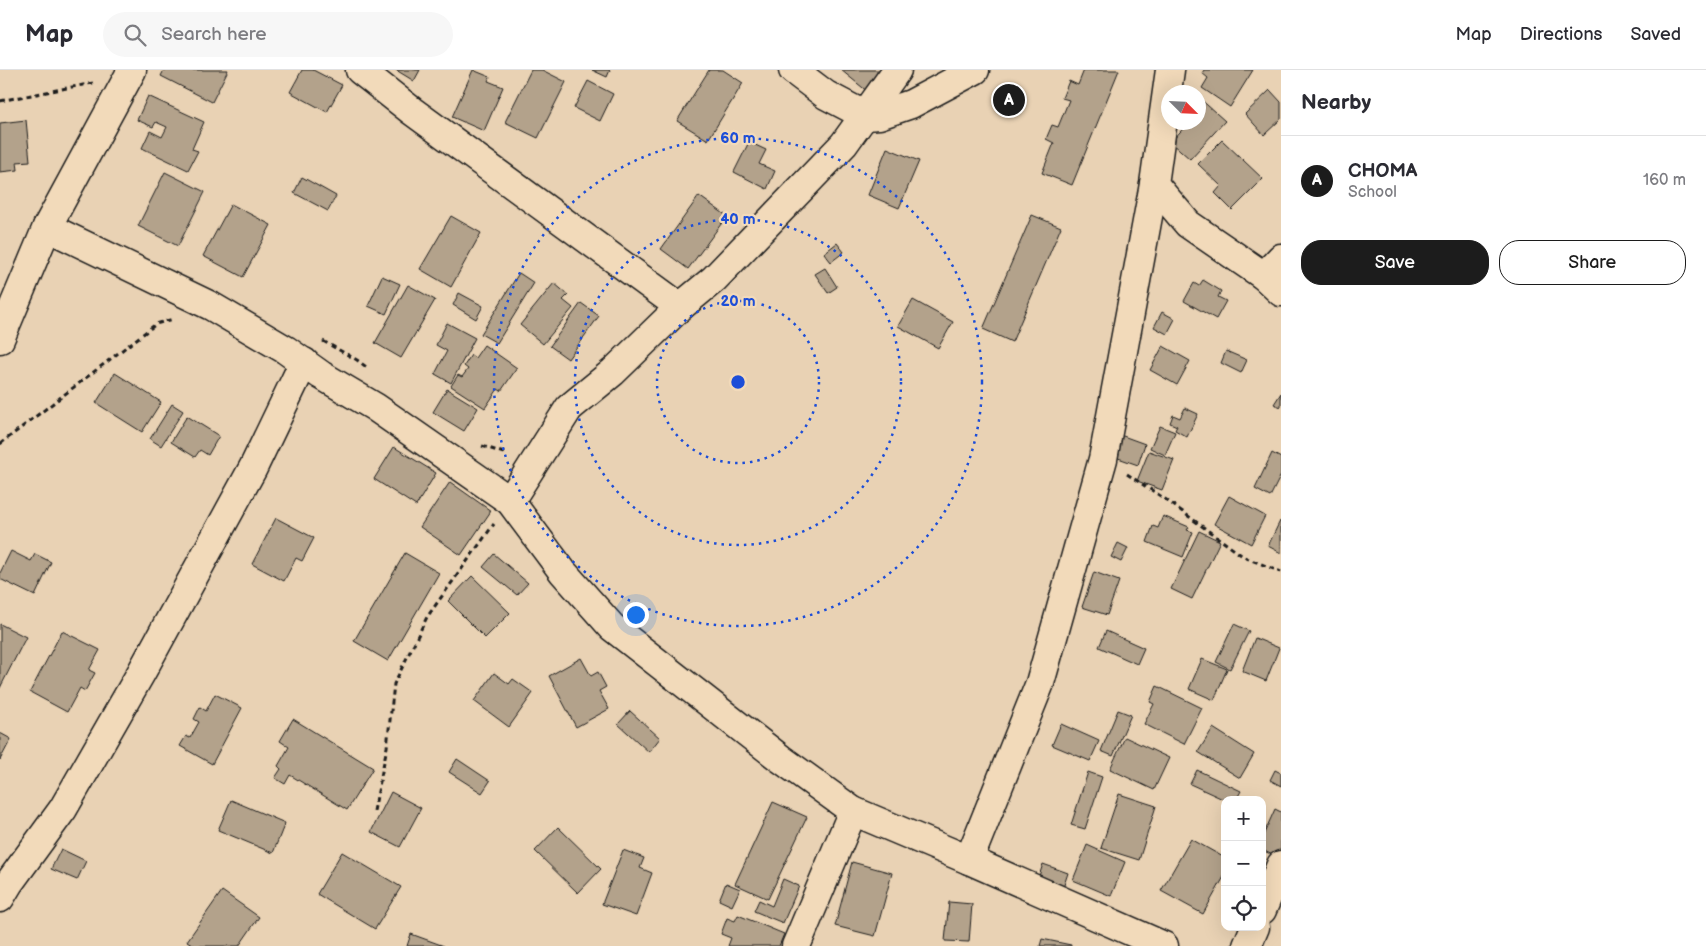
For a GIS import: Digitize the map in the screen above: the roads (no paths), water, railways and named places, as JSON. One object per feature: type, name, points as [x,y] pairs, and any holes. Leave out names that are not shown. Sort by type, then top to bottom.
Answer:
[{"type":"street","points":[[360,70],[412,111],[680,307]]},
{"type":"street","points":[[793,70],[826,95],[866,116],[879,115],[911,104],[975,70]]},
{"type":"street","points":[[510,501],[569,408],[613,372],[680,307],[714,279],[844,144],[866,116],[897,70]]},
{"type":"street","points":[[969,860],[1040,683],[1103,459],[1154,184],[1170,70]]},
{"type":"street","points":[[0,339],[47,227],[130,73]]},
{"type":"street","points":[[1154,184],[1188,224],[1275,275]]},
{"type":"street","points":[[47,227],[212,306],[375,407],[510,501],[563,572],[612,627],[781,759],[853,810],[1164,946]]},
{"type":"street","points":[[0,898],[9,882],[63,809],[141,673],[253,468],[304,362]]},
{"type":"street","points":[[796,946],[853,810]]},
{"type":"street","points":[[1266,901],[1281,866]]},
{"type":"street","points":[[1247,946],[1253,931]]},
{"type":"place","name":"CHOMA","points":[[1009,100]]}]
